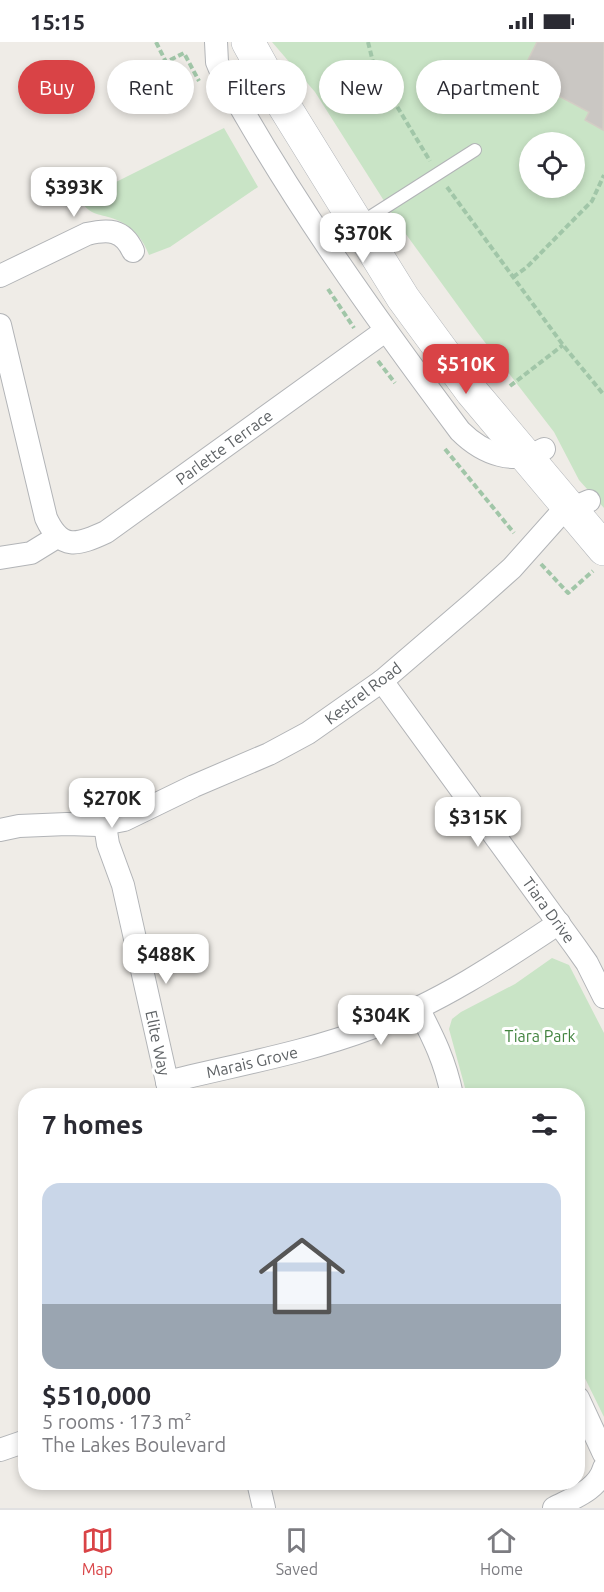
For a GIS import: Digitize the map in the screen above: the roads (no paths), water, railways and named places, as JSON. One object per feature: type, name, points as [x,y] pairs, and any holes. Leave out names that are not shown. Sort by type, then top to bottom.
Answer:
[{"type":"street","points":[[216,42],[217,62],[235,98],[313,225],[385,331],[460,431],[483,450],[497,454],[535,453]]},
{"type":"street","points":[[248,42],[278,96],[363,231],[535,453],[585,512],[604,549]]},
{"type":"street","points":[[0,276],[87,234],[100,231],[121,234],[129,242],[133,251]]},
{"type":"street","points":[[0,325],[40,501],[51,531],[57,537],[31,553],[0,558]]},
{"type":"street","name":"Parlette Terrace","points":[[57,537],[69,543],[78,543],[106,532],[385,331]]},
{"type":"street","name":"Kestrel Road","points":[[10,828],[109,819],[269,754],[308,733],[382,681],[512,568],[570,530],[585,512]]},
{"type":"street","name":"Tiara Drive","points":[[382,681],[559,923],[587,963],[604,997]]},
{"type":"street","name":"Elite Way","points":[[109,819],[120,841],[123,885],[168,1088]]},
{"type":"street","name":"Marais Grove","points":[[171,1088],[340,1039],[418,1008],[492,968],[559,923]]},
{"type":"street","points":[[418,1008],[446,1067],[450,1088]]},
{"type":"street","points":[[585,1413],[604,1454]]},
{"type":"street","points":[[0,1450],[18,1444]]},
{"type":"street","points":[[554,1508],[592,1487],[600,1479],[604,1468]]},
{"type":"street","points":[[260,1490],[264,1508]]},
{"type":"lane","points":[[363,231],[475,150]]},
{"type":"park label","name":"Tiara Park","points":[[540,1036]]}]
